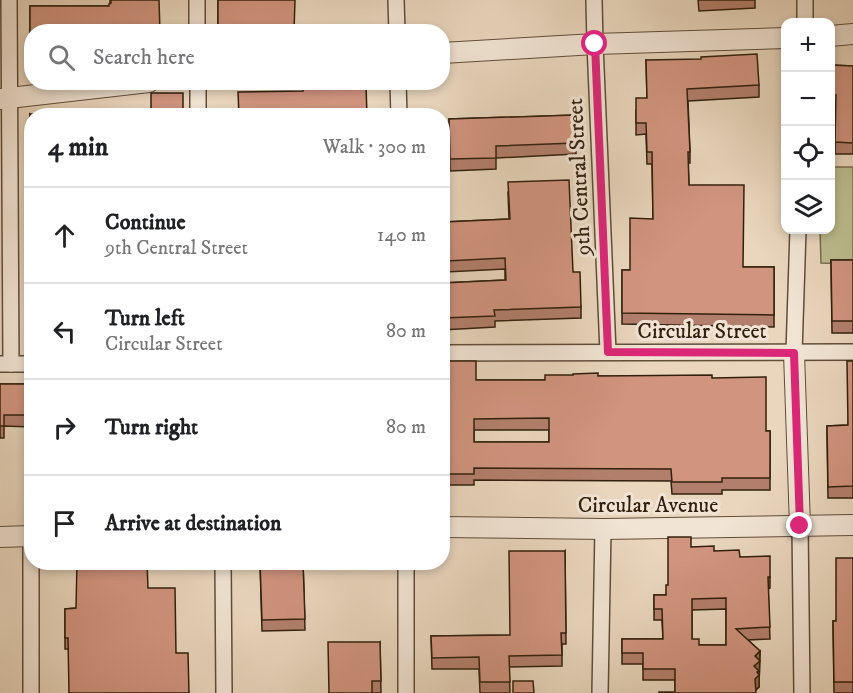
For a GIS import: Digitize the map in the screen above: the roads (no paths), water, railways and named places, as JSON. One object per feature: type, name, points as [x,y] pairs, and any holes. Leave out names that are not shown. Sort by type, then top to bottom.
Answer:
[{"type":"street","points":[[9,0],[5,99],[5,364],[24,364]]},
{"type":"street","points":[[197,0],[197,24]]},
{"type":"street","points":[[396,0],[397,24]]},
{"type":"street","name":"9th Central Street","points":[[594,0],[608,352]]},
{"type":"street","points":[[805,0],[805,18]]},
{"type":"street","points":[[835,36],[853,34]]},
{"type":"street","points":[[450,53],[595,44],[781,38]]},
{"type":"street","points":[[5,99],[81,90]]},
{"type":"street","points":[[198,90],[198,108]]},
{"type":"street","points":[[398,90],[399,108]]},
{"type":"street","points":[[798,234],[794,353],[800,526],[802,693]]},
{"type":"street","name":"Circular Street","points":[[450,353],[853,351]]},
{"type":"street","name":"Circular Avenue","points":[[450,527],[603,529],[853,525]]},
{"type":"street","points":[[600,693],[603,529]]},
{"type":"street","points":[[0,537],[24,536]]},
{"type":"street","points":[[31,570],[31,693]]},
{"type":"street","points":[[223,570],[224,693]]},
{"type":"street","points":[[406,570],[406,693]]}]
